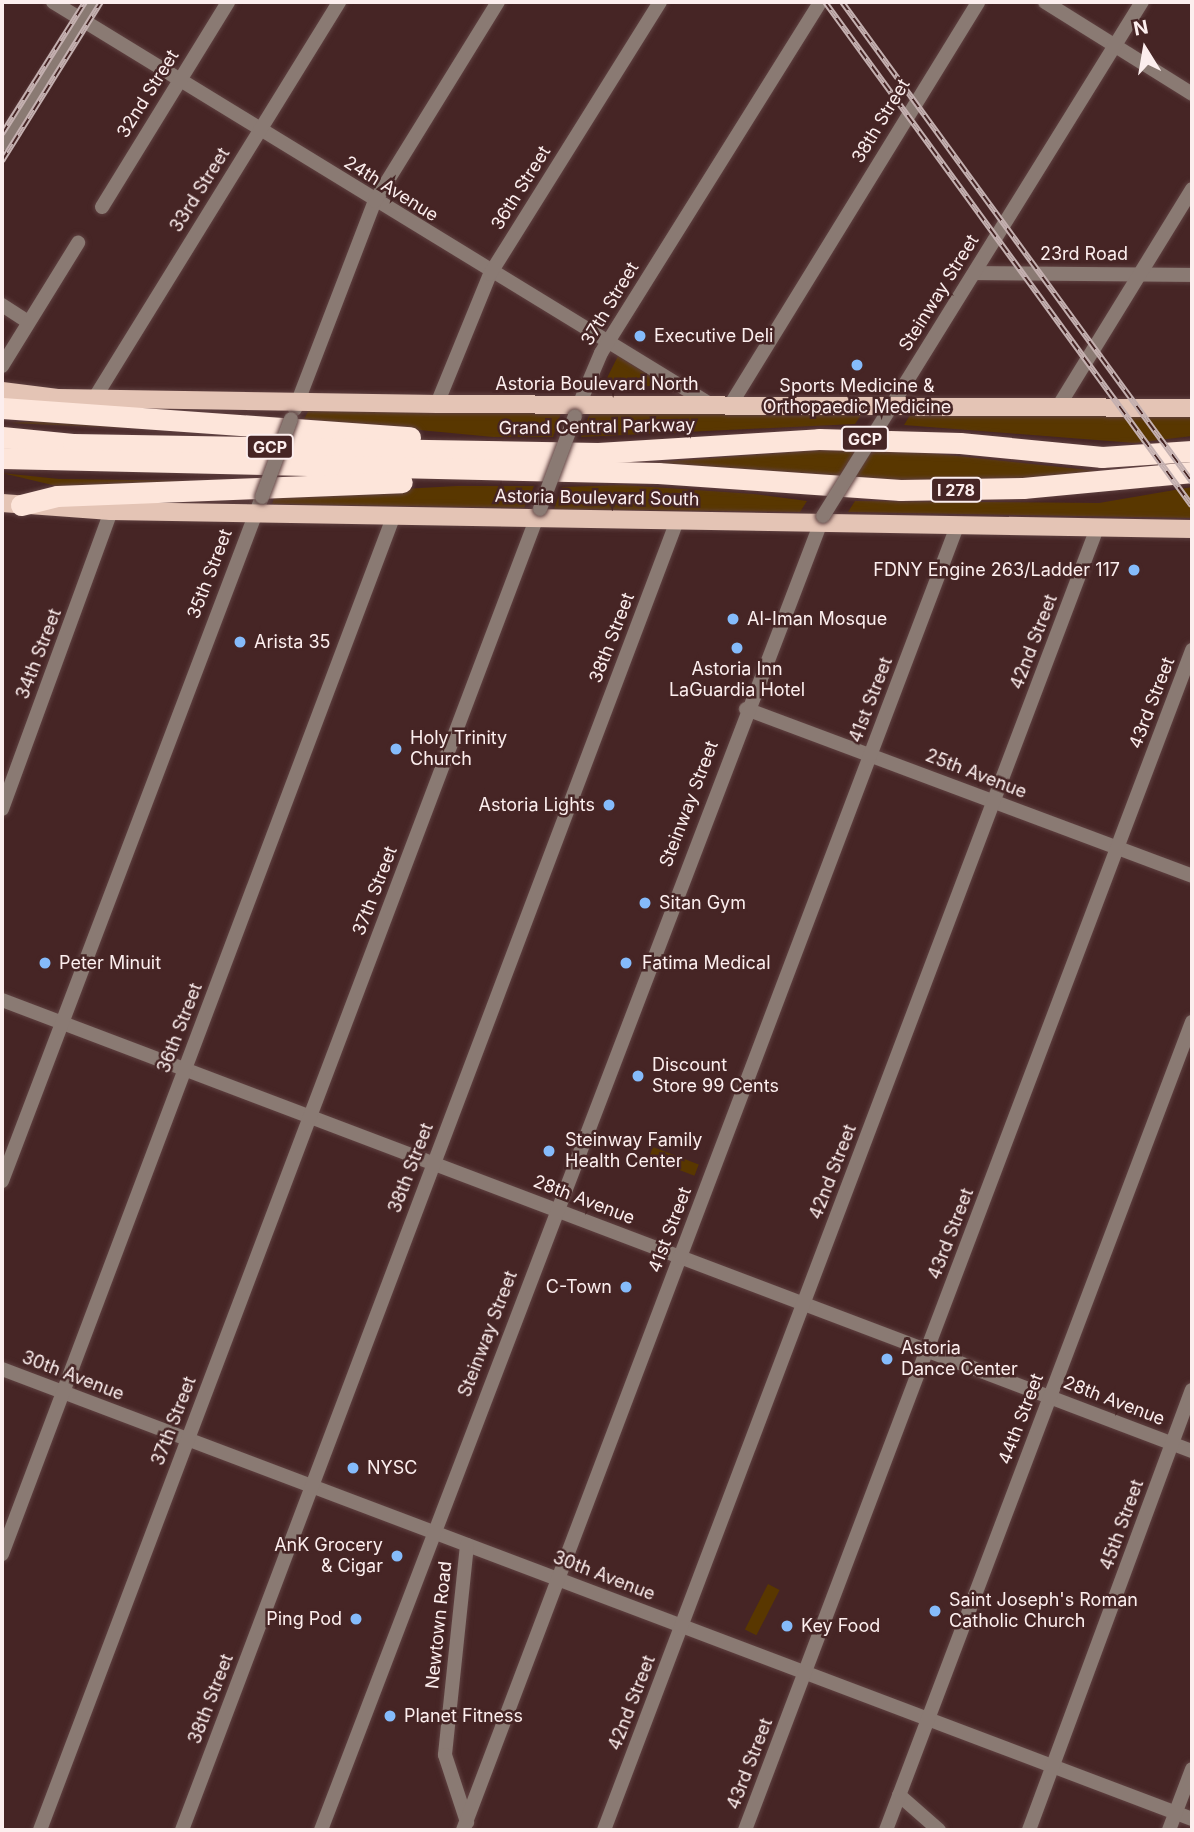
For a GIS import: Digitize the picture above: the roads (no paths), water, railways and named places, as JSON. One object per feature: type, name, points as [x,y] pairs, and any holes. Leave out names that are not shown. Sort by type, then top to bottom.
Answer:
[{"type":"highway","points":[[2,408],[304,427],[538,452]]},
{"type":"highway","name":"Grand Central Parkway","points":[[2,437],[73,444],[538,452],[659,452],[860,439],[1102,457],[1192,451]]},
{"type":"highway","name":"I 278","points":[[2,458],[518,471],[911,490],[1023,488],[1192,472]]},
{"type":"highway","points":[[7,503],[57,496],[256,492],[518,471]]},
{"type":"main road","name":"Astoria Boulevard North","points":[[2,391],[94,398],[437,404],[577,411],[710,404],[890,409],[1192,408]]},
{"type":"main road","name":"Astoria Boulevard South","points":[[7,503],[111,511],[259,505],[394,515],[538,513],[677,521],[821,520],[957,526],[1192,529]]},
{"type":"street","name":"24th Avenue","points":[[53,2],[490,274],[710,404]]},
{"type":"street","points":[[2,145],[94,2]]},
{"type":"street","name":"32nd Street","points":[[102,207],[228,2]]},
{"type":"street","name":"33rd Street","points":[[94,398],[339,2]]},
{"type":"street","name":"35th Street","points":[[2,1181],[375,201],[498,2]]},
{"type":"street","name":"36th Street","points":[[437,404],[490,274],[660,2]]},
{"type":"street","name":"37th Street","points":[[40,1830],[577,411],[607,344],[820,2]]},
{"type":"street","name":"38th Street","points":[[731,404],[978,2]]},
{"type":"street","points":[[1045,2],[1192,94]]},
{"type":"street","name":"Steinway Street","points":[[321,1830],[746,709],[821,520],[1142,2]]},
{"type":"street","points":[[1058,407],[1192,189]]},
{"type":"street","points":[[2,366],[78,243]]},
{"type":"street","name":"23rd Road","points":[[975,272],[1192,275]]},
{"type":"street","points":[[2,305],[28,322]]},
{"type":"street","name":"34th Street","points":[[2,809],[111,511]]},
{"type":"street","name":"36th Street","points":[[2,1554],[394,515]]},
{"type":"street","name":"38th Street","points":[[182,1830],[677,521]]},
{"type":"street","name":"41st Street","points":[[467,1827],[558,1579],[957,526]]},
{"type":"street","name":"42nd Street","points":[[604,1830],[1097,528]]},
{"type":"street","name":"43rd Street","points":[[745,1830],[1192,650]]},
{"type":"street","name":"25th Avenue","points":[[746,709],[871,753],[993,802],[1192,876]]},
{"type":"street","name":"28th Avenue","points":[[2,1000],[1192,1451]]},
{"type":"street","name":"44th Street","points":[[886,1830],[1192,1022]]},
{"type":"street","name":"30th Avenue","points":[[2,1369],[1192,1819]]},
{"type":"street","name":"45th Street","points":[[1029,1830],[1192,1390]]},
{"type":"street","name":"Newtown Road","points":[[467,1545],[444,1755],[467,1827]]},
{"type":"street","points":[[1168,1830],[1192,1769]]},
{"type":"street","points":[[899,1796],[939,1830]]},
{"type":"railway","points":[[2,134],[85,2]]},
{"type":"railway","points":[[2,161],[101,2]]},
{"type":"railway","points":[[825,2],[1192,506]]},
{"type":"railway","points":[[842,2],[1192,482]]},
{"type":"place","name":"Executive Deli","points":[[640,336]]},
{"type":"place","name":"Sports Medicine & Orthopaedic Medicine","points":[[857,365]]},
{"type":"place","name":"FDNY Engine 263/Ladder 117","points":[[1134,570]]},
{"type":"place","name":"Al-Iman Mosque","points":[[733,619]]},
{"type":"place","name":"Arista 35","points":[[240,642]]},
{"type":"place","name":"Astoria Inn LaGuardia Hotel","points":[[737,648]]},
{"type":"place","name":"Holy Trinity Church","points":[[396,749]]},
{"type":"place","name":"Astoria Lights","points":[[609,805]]},
{"type":"place","name":"Sitan Gym","points":[[645,903]]},
{"type":"place","name":"Peter Minuit","points":[[45,963]]},
{"type":"place","name":"Fatima Medical","points":[[626,963]]},
{"type":"place","name":"Discount Store 99 Cents","points":[[638,1076]]},
{"type":"place","name":"Steinway Family Health Center","points":[[549,1151]]},
{"type":"place","name":"C-Town","points":[[626,1287]]},
{"type":"place","name":"Astoria Dance Center","points":[[887,1359]]},
{"type":"place","name":"NYSC","points":[[353,1468]]},
{"type":"place","name":"AnK Grocery & Cigar","points":[[397,1556]]},
{"type":"place","name":"Saint Joseph's Roman Catholic Church","points":[[935,1611]]},
{"type":"place","name":"Ping Pod","points":[[356,1619]]},
{"type":"place","name":"Key Food","points":[[787,1626]]},
{"type":"place","name":"Planet Fitness","points":[[390,1716]]}]
